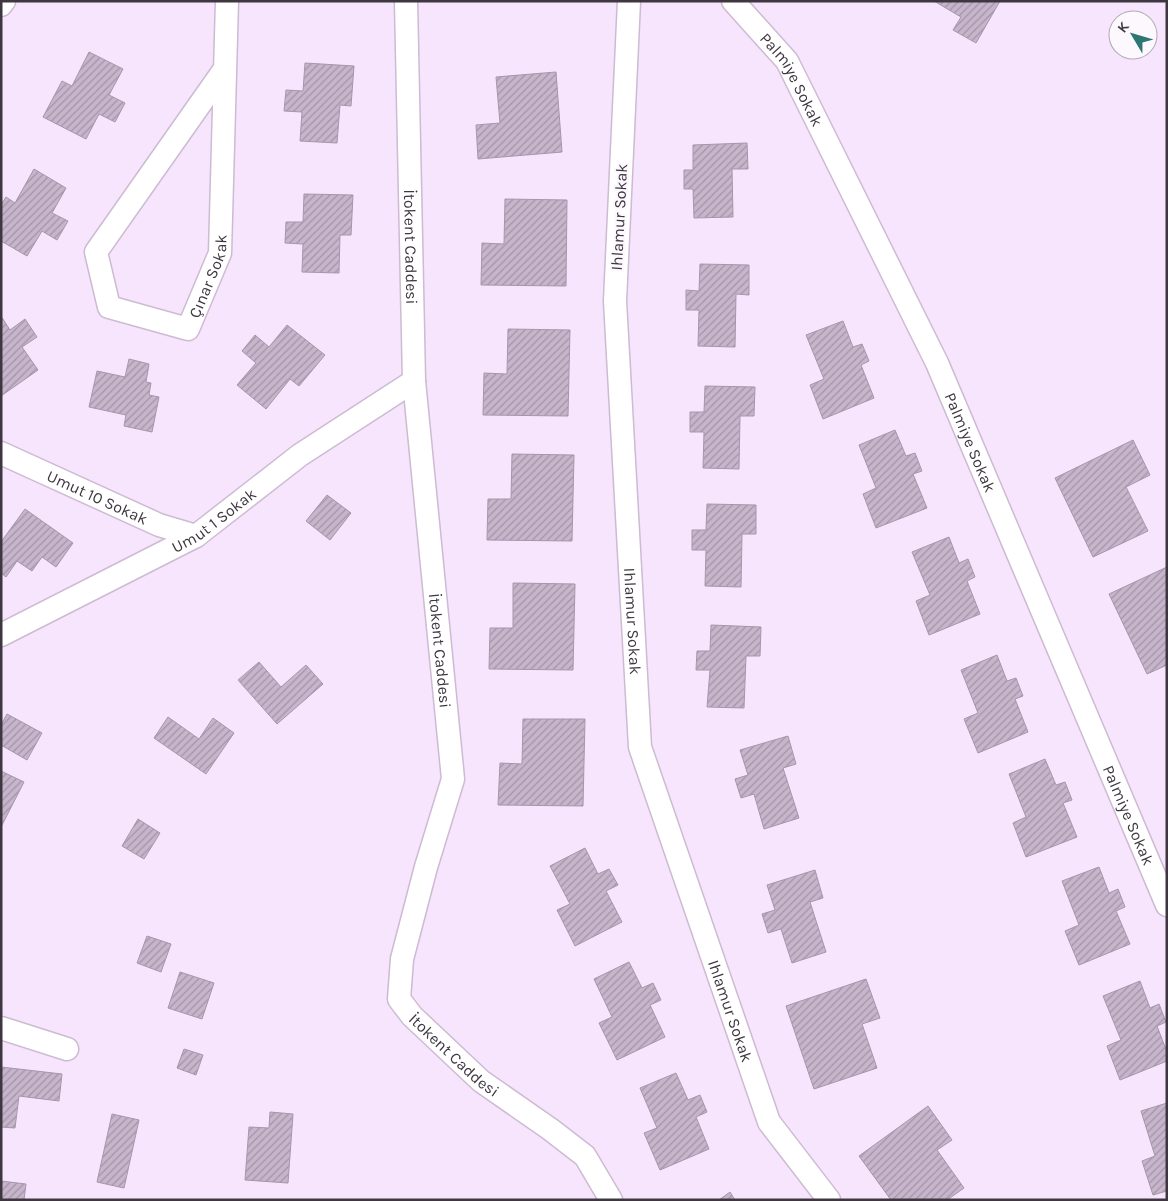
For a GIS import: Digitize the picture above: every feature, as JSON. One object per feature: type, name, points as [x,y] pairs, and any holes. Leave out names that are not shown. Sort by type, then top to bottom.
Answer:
[{"type":"street","points":[[1,5],[4,1]]},
{"type":"street","name":"Çınar Sokak","points":[[224,70],[96,252],[109,308],[188,329],[220,253],[227,1]]},
{"type":"street","name":"İtokent Caddesi","points":[[406,1],[414,381],[453,779],[426,867],[402,959],[399,999],[412,1016],[481,1082],[550,1129],[585,1156],[611,1200]]},
{"type":"street","name":"Ihlamur Sokak","points":[[629,1],[616,301],[640,747],[769,1122],[829,1200]]},
{"type":"street","name":"Palmiye Sokak","points":[[733,1],[787,61],[936,363],[1167,904]]},
{"type":"street","name":"Umut 1 Sokak","points":[[1,635],[196,536],[300,455],[414,381]]},
{"type":"street","name":"Umut 10 Sokak","points":[[1,453],[159,525],[196,536]]},
{"type":"street","points":[[1,1028],[67,1049]]},
{"type":"building","points":[[934,1],[1000,1],[976,43],[953,30],[961,17]]},
{"type":"building","points":[[89,52],[123,69],[109,95],[125,103],[115,122],[99,114],[86,139],[43,117],[62,81],[72,86]]},
{"type":"building","points":[[305,63],[354,66],[351,106],[340,105],[337,143],[300,141],[302,112],[284,111],[286,90],[303,91]]},
{"type":"building","points":[[556,72],[562,152],[478,159],[476,125],[500,123],[496,77]]},
{"type":"building","points":[[747,143],[748,169],[732,169],[733,217],[694,218],[693,189],[684,189],[684,170],[693,170],[693,145]]},
{"type":"building","points":[[34,169],[66,188],[52,213],[68,221],[57,240],[42,231],[27,256],[1,241],[1,205],[6,197],[15,203]]},
{"type":"building","points":[[304,194],[353,195],[351,235],[340,235],[339,273],[302,272],[303,244],[285,243],[286,222],[303,222]]},
{"type":"building","points":[[505,199],[567,200],[566,286],[481,285],[482,243],[504,244]]},
{"type":"building","points":[[700,264],[749,265],[749,295],[736,294],[735,347],[698,346],[699,310],[686,310],[686,290],[699,291]]},
{"type":"building","points":[[1,316],[10,330],[25,319],[37,337],[22,347],[38,370],[1,396]]},
{"type":"building","points":[[843,321],[853,347],[862,344],[869,361],[861,365],[874,398],[823,419],[810,385],[824,379],[806,335]]},
{"type":"building","points":[[287,325],[325,355],[299,386],[290,379],[266,409],[237,385],[256,363],[242,351],[255,335],[269,347]]},
{"type":"building","points":[[508,329],[570,330],[568,416],[483,415],[484,373],[507,374]]},
{"type":"building","points":[[129,359],[149,364],[146,382],[151,383],[149,395],[159,397],[152,432],[124,426],[126,415],[89,407],[97,371],[125,377]]},
{"type":"building","points":[[705,386],[755,387],[754,416],[740,416],[739,469],[703,468],[704,432],[690,432],[690,412],[704,412]]},
{"type":"building","points":[[895,430],[906,456],[915,453],[922,471],[913,474],[927,508],[876,528],[863,494],[876,488],[859,445]]},
{"type":"building","points":[[1133,440],[1150,475],[1126,487],[1148,531],[1093,557],[1055,478]]},
{"type":"building","points":[[512,454],[574,455],[572,541],[487,540],[488,499],[511,499]]},
{"type":"building","points":[[327,495],[351,513],[330,540],[306,521]]},
{"type":"building","points":[[707,504],[756,505],[756,534],[742,534],[741,587],[705,586],[706,550],[692,550],[692,530],[706,530]]},
{"type":"building","points":[[25,509],[73,543],[56,567],[42,557],[32,571],[17,561],[6,577],[1,573],[1,542]]},
{"type":"building","points":[[949,537],[959,563],[968,559],[975,577],[967,581],[980,614],[929,635],[916,601],[930,595],[912,552]]},
{"type":"building","points":[[1167,567],[1167,665],[1147,674],[1109,594]]},
{"type":"building","points":[[513,583],[575,584],[573,670],[489,669],[490,628],[513,628]]},
{"type":"building","points":[[711,625],[761,627],[760,656],[746,656],[744,708],[707,707],[710,670],[696,670],[697,651],[710,651]]},
{"type":"building","points":[[997,655],[1007,681],[1016,678],[1023,696],[1015,699],[1028,732],[978,753],[964,719],[978,713],[961,670]]},
{"type":"building","points":[[259,662],[281,687],[306,665],[323,684],[277,724],[238,680]]},
{"type":"building","points":[[7,714],[42,733],[27,760],[1,745],[1,725]]},
{"type":"building","points":[[168,717],[199,739],[213,718],[234,733],[206,774],[154,738]]},
{"type":"building","points":[[523,719],[585,719],[583,806],[498,805],[500,763],[522,764]]},
{"type":"building","points":[[788,736],[796,764],[783,768],[799,818],[764,829],[754,794],[741,798],[735,779],[748,775],[740,750]]},
{"type":"building","points":[[1045,759],[1056,785],[1065,782],[1072,800],[1063,803],[1077,837],[1026,857],[1013,823],[1026,817],[1009,774]]},
{"type":"building","points":[[1,771],[24,782],[1,827]]},
{"type":"building","points":[[138,819],[160,833],[144,859],[122,846]]},
{"type":"building","points":[[585,848],[598,874],[609,869],[618,885],[606,891],[622,922],[575,946],[557,910],[570,904],[550,866]]},
{"type":"building","points":[[1099,867],[1109,893],[1118,889],[1125,907],[1116,911],[1130,944],[1079,965],[1065,931],[1079,925],[1062,881]]},
{"type":"building","points":[[815,870],[823,898],[810,902],[826,952],[792,963],[781,929],[768,933],[762,914],[775,910],[767,885]]},
{"type":"building","points":[[147,936],[171,944],[161,972],[137,963]]},
{"type":"building","points":[[629,962],[642,988],[653,983],[661,1000],[650,1005],[665,1037],[617,1060],[599,1023],[612,1017],[594,979]]},
{"type":"building","points":[[180,972],[214,983],[202,1019],[168,1008]]},
{"type":"building","points":[[866,979],[880,1018],[862,1024],[877,1068],[814,1089],[786,1006]]},
{"type":"building","points":[[1140,981],[1150,1008],[1159,1004],[1166,1022],[1157,1026],[1167,1052],[1167,1061],[1120,1080],[1107,1046],[1121,1040],[1103,996]]},
{"type":"building","points":[[184,1049],[203,1055],[196,1075],[177,1068]]},
{"type":"building","points":[[1,1067],[62,1074],[59,1101],[19,1096],[15,1128],[1,1127]]},
{"type":"building","points":[[676,1073],[688,1100],[700,1095],[707,1112],[696,1117],[709,1149],[660,1170],[644,1133],[657,1128],[640,1088]]},
{"type":"building","points":[[1167,1103],[1167,1191],[1153,1195],[1142,1161],[1155,1156],[1141,1111]]},
{"type":"building","points":[[928,1106],[952,1140],[937,1150],[964,1188],[947,1200],[891,1200],[859,1156]]},
{"type":"building","points":[[270,1112],[293,1114],[288,1183],[245,1180],[249,1127],[269,1128]]},
{"type":"building","points":[[112,1114],[139,1120],[124,1188],[97,1182]]},
{"type":"building","points":[[1,1181],[26,1184],[24,1200],[1,1200]]},
{"type":"building","points":[[730,1192],[735,1200],[719,1200]]}]
